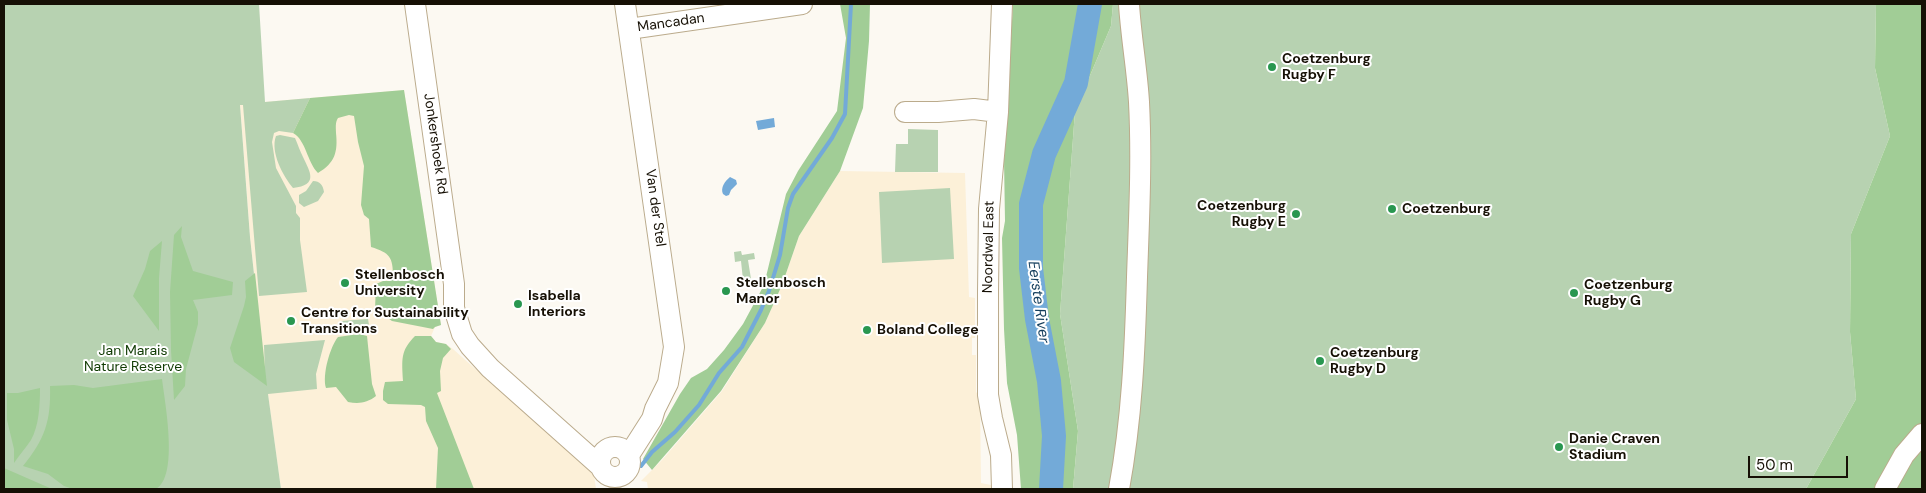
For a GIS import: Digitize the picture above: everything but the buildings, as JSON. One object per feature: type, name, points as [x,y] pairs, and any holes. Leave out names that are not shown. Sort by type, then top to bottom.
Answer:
[{"type":"street","name":"Jonkershoek Rd","points":[[415,4],[454,284],[454,308],[462,334],[490,368],[615,468]]},
{"type":"street","name":"Van der Stel","points":[[615,468],[652,419],[668,383],[674,347],[625,4]]},
{"type":"street","name":"Mancadan","points":[[629,29],[802,4]]},
{"type":"street","name":"Noordwal East","points":[[1002,4],[998,112],[989,208],[988,379],[989,407],[1001,454],[1002,489]]},
{"type":"street","points":[[1119,489],[1131,402],[1140,185],[1139,100],[1131,38],[1129,4]]},
{"type":"street","points":[[906,112],[974,109],[998,112]]},
{"type":"street","points":[[1885,489],[1904,456],[1922,434]]},
{"type":"shaded area","name":"Stellenbosch University","points":[[404,90],[441,325],[435,327],[431,336],[436,342],[446,344],[453,349],[594,475],[596,489],[281,489],[264,366],[250,237],[240,104]]},
{"type":"shaded area","name":"Boland College","points":[[840,171],[965,173],[969,297],[975,298],[975,338],[972,338],[972,355],[976,355],[976,392],[980,397],[981,483],[991,485],[994,489],[648,489],[647,482],[641,481],[662,460],[722,391],[765,323],[782,285],[799,236]]},
{"type":"green space","name":"Jan Marais Nature Reserve","points":[[4,4],[259,4],[265,102],[310,98],[293,133],[279,131],[274,133],[272,142],[276,168],[296,206],[296,213],[300,218],[300,240],[307,292],[259,296],[243,105],[240,105],[250,237],[265,376],[264,345],[325,340],[316,374],[317,389],[268,394],[281,489],[4,489]]},
{"type":"green space","points":[[840,4],[870,4],[863,108],[840,171],[799,236],[782,285],[765,323],[721,391],[652,470],[643,459],[680,394],[691,378],[707,369],[724,350],[743,324],[764,285],[786,194],[798,171],[837,111],[846,38]]},
{"type":"green space","points":[[1013,4],[1113,4],[1111,26],[1075,111],[1060,314],[1078,431],[1073,489],[1021,489],[1017,435],[1007,383],[1002,238],[1005,221],[1004,160]]},
{"type":"green space","name":"Coetzenburg","points":[[1113,4],[1876,4],[1875,68],[1890,136],[1851,234],[1850,332],[1856,399],[1806,489],[1073,489],[1078,431],[1060,314],[1075,111],[1111,26]]},
{"type":"green space","points":[[1876,4],[1922,4],[1922,489],[1806,489],[1856,399],[1850,332],[1851,234],[1890,136],[1875,68]]},
{"type":"green space","points":[[404,90],[441,325],[433,329],[392,321],[375,309],[376,284],[390,281],[393,277],[393,270],[389,257],[382,251],[371,247],[369,219],[364,215],[361,205],[364,166],[354,116],[349,115],[338,118],[336,123],[336,151],[332,161],[318,173],[301,141],[293,133],[310,98]]},
{"type":"green space","points":[[908,129],[938,130],[938,172],[895,172],[896,144],[908,144]]},
{"type":"green space","points":[[276,136],[295,138],[310,173],[307,184],[293,188],[285,177],[278,164],[275,149]]},
{"type":"green space","points":[[313,181],[321,184],[324,192],[318,201],[304,207],[299,203],[299,195],[306,191]]},
{"type":"green space","points":[[950,188],[954,259],[882,263],[879,192]]},
{"type":"green space","points":[[182,226],[181,237],[193,271],[233,282],[232,295],[193,300],[198,312],[198,324],[186,369],[185,386],[174,400],[170,292],[174,235]]},
{"type":"green space","points":[[162,241],[159,278],[159,331],[133,296],[145,269],[150,251]]},
{"type":"green space","points":[[741,251],[742,255],[754,253],[755,259],[748,260],[751,279],[743,280],[741,261],[735,262],[734,252]]},
{"type":"green space","points":[[255,273],[267,386],[234,362],[230,348],[244,306],[246,297],[245,281]]},
{"type":"green space","points":[[368,319],[369,325],[342,327],[341,321]]},
{"type":"green space","points":[[359,334],[367,336],[372,384],[376,396],[366,402],[356,403],[348,402],[336,387],[326,388],[325,376],[330,354],[338,337]]},
{"type":"green space","points":[[415,336],[431,336],[436,342],[446,344],[451,349],[443,358],[440,371],[441,391],[437,393],[474,489],[436,489],[438,448],[426,421],[425,407],[421,405],[388,404],[383,400],[385,382],[403,381],[404,351]]},
{"type":"green space","points":[[162,379],[169,438],[169,455],[163,482],[156,489],[73,489],[64,486],[48,474],[23,466],[37,447],[45,429],[48,420],[50,386],[74,385],[93,388]]},
{"type":"green space","points":[[40,388],[40,401],[34,434],[14,463],[14,449],[7,420],[7,393],[18,393]]},
{"type":"green space","points":[[4,468],[52,489],[4,489]]},
{"type":"water","points":[[774,118],[775,127],[758,130],[756,121]]},
{"type":"water","points":[[730,177],[736,180],[737,184],[729,195],[726,196],[722,192],[723,187]]},
{"type":"waterway","points":[[641,466],[652,452],[675,432],[699,405],[719,373],[742,347],[761,310],[780,255],[788,208],[793,194],[832,138],[845,114],[851,4]]},
{"type":"waterway","name":"Eerste River","points":[[1051,489],[1054,436],[1049,381],[1037,319],[1031,268],[1031,204],[1044,154],[1076,83],[1090,4]]},
{"type":"place","name":"Coetzenburg Rugby F","points":[[1272,67]]},
{"type":"place","name":"Coetzenburg","points":[[1392,209]]},
{"type":"place","name":"Coetzenburg Rugby E","points":[[1296,214]]},
{"type":"place","name":"Stellenbosch University","points":[[345,283]]},
{"type":"place","name":"Stellenbosch Manor","points":[[726,291]]},
{"type":"place","name":"Coetzenburg Rugby G","points":[[1574,293]]},
{"type":"place","name":"Isabella Interiors","points":[[518,304]]},
{"type":"place","name":"Centre for Sustainability Transitions","points":[[291,321]]},
{"type":"place","name":"Boland College","points":[[867,330]]},
{"type":"place","name":"Coetzenburg Rugby D","points":[[1320,361]]},
{"type":"place","name":"Danie Craven Stadium","points":[[1559,447]]}]
